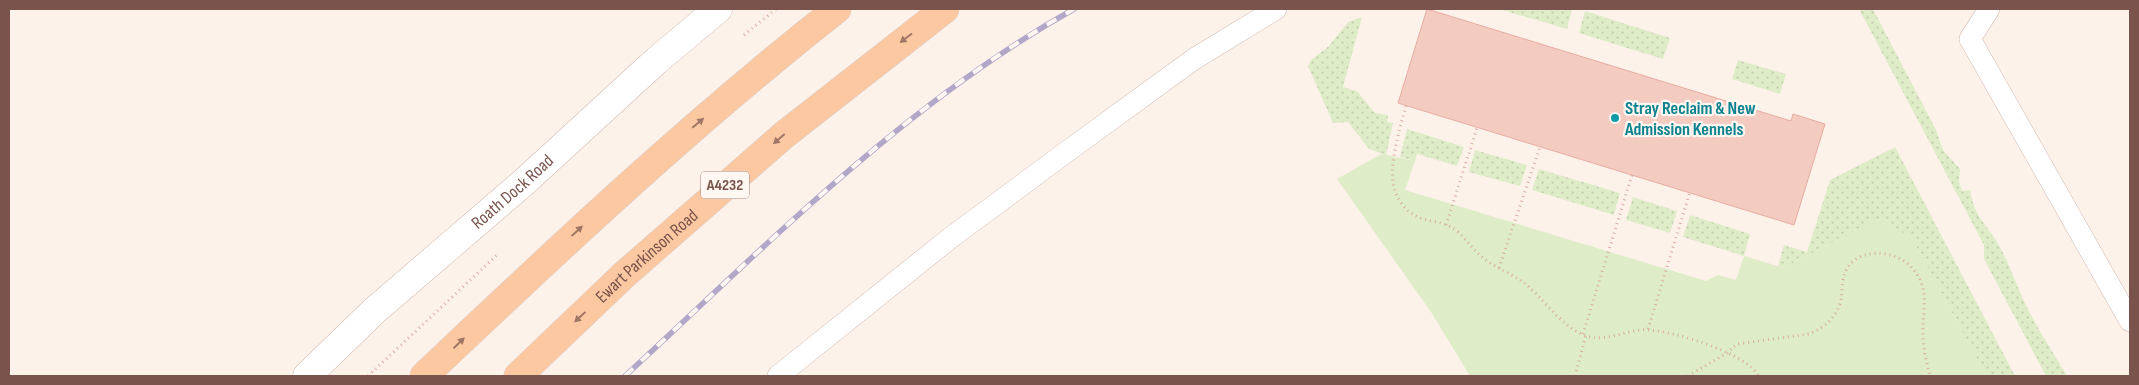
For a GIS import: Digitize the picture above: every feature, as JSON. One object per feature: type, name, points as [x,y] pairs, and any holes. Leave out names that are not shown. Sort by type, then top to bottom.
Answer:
[{"type":"main road","points":[[424,376],[619,193],[770,62],[837,9]]},
{"type":"main road","name":"Ewart Parkinson Road","points":[[518,376],[625,274],[769,148],[945,9]]},
{"type":"street","name":"Roath Dock Road","points":[[308,376],[374,311],[522,183],[656,61],[718,9]]},
{"type":"lane","points":[[778,376],[949,239],[1065,153],[1194,59],[1276,9]]},
{"type":"lane","points":[[1990,9],[1970,39],[2130,321]]},
{"type":"path","points":[[1406,106],[1396,138],[1395,192],[1411,213],[1424,221],[1446,225],[1458,232],[1482,258],[1514,275],[1556,316],[1584,335],[1596,338],[1610,337],[1648,329],[1670,333],[1727,353],[1746,362],[1756,371],[1758,376]]},
{"type":"path","points":[[1446,225],[1477,128]]},
{"type":"path","points":[[1499,268],[1540,147]]},
{"type":"path","points":[[1575,376],[1584,335],[1632,175]]},
{"type":"path","points":[[1648,329],[1690,192]]},
{"type":"path","points":[[1688,376],[1727,353],[1737,344],[1809,334],[1819,330],[1834,315],[1839,306],[1845,270],[1851,262],[1870,253],[1886,254],[1910,266],[1918,275],[1923,287],[1925,302],[1923,337],[1930,376]]},
{"type":"green space","points":[[1499,9],[1572,9],[1567,29]]},
{"type":"green space","points":[[1859,9],[1873,9],[1936,130],[1943,150],[1960,169],[1959,181],[1962,191],[1970,190],[1978,215],[2000,247],[2030,313],[2067,376],[2046,376],[1984,259],[1984,245]]},
{"type":"green space","points":[[1585,11],[1670,38],[1663,59],[1579,33]]},
{"type":"green space","points":[[1362,17],[1343,87],[1357,91],[1375,113],[1388,115],[1387,122],[1393,123],[1386,155],[1369,149],[1348,122],[1333,123],[1308,66],[1311,60],[1329,46],[1348,22]]},
{"type":"green space","points":[[1738,60],[1786,74],[1780,94],[1732,79]]},
{"type":"green space","points":[[1407,129],[1464,147],[1457,166],[1417,154],[1415,161],[1400,157]]},
{"type":"green space","points":[[1895,147],[2015,376],[1986,376],[1911,237],[1877,219],[1784,268],[1778,266],[1784,245],[1807,252],[1830,180]]},
{"type":"green space","points":[[1475,150],[1527,165],[1520,186],[1469,172]]},
{"type":"green space","points":[[1381,154],[1415,161],[1405,190],[1706,281],[1718,275],[1736,280],[1744,256],[1784,268],[1877,219],[1911,237],[1986,376],[1470,376],[1431,312],[1337,179]]},
{"type":"green space","points":[[1539,169],[1620,193],[1614,215],[1532,190]]},
{"type":"green space","points":[[1633,197],[1677,211],[1670,233],[1626,220]]},
{"type":"green space","points":[[1690,215],[1750,234],[1744,256],[1683,237]]},
{"type":"building","name":"Stray Reclaim & New Admission Kennels","points":[[1427,9],[1791,121],[1793,114],[1825,124],[1794,225],[1398,103]]},
{"type":"railway","points":[[625,376],[785,227],[895,132],[952,88],[1012,47],[1074,9]]},
{"type":"place","name":"Stray Reclaim & New Admission Kennels","points":[[1615,118]]}]
